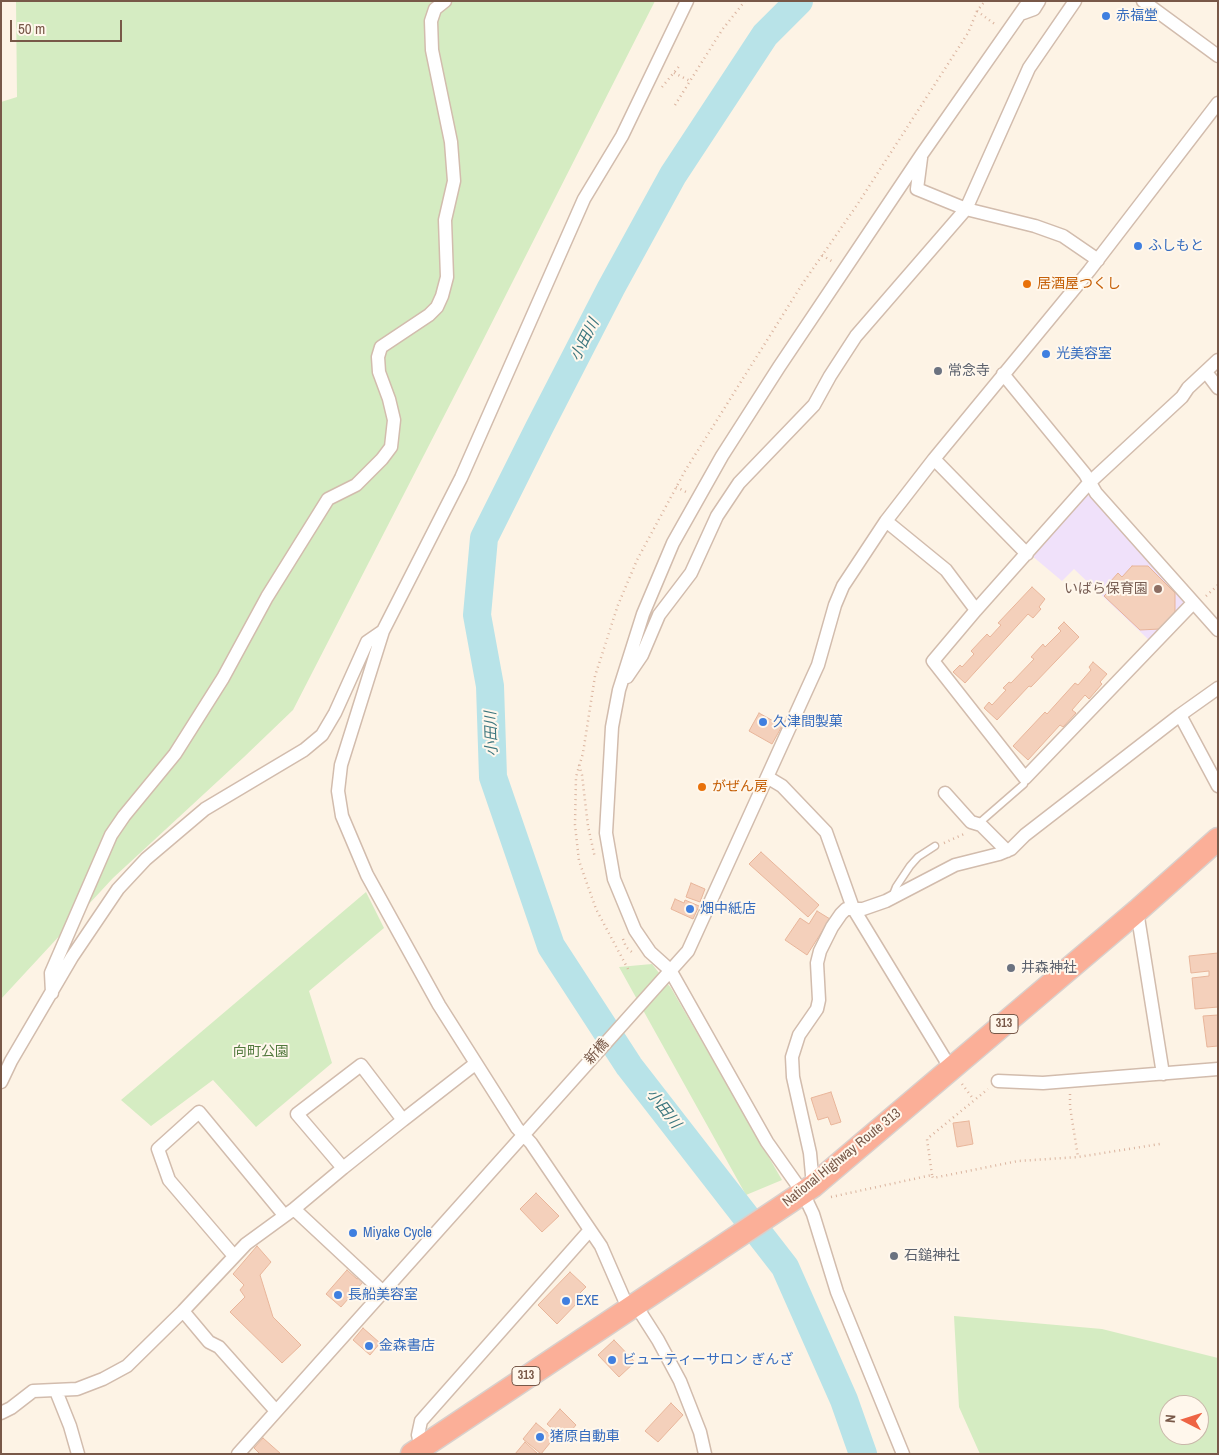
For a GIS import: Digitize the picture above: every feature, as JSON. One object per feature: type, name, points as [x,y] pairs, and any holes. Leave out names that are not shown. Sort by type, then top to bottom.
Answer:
[{"type":"highway","name":"National Highway Route 313","points":[[421,1451],[635,1304],[800,1195],[1137,912],[1218,839]]},
{"type":"street","points":[[52,993],[51,973],[53,966],[111,835],[124,816],[175,754],[223,678],[267,597],[328,499],[356,485],[382,460],[392,447],[394,420],[380,372],[378,357],[381,347],[429,315],[437,307],[447,277],[445,220],[454,180],[451,142],[432,50],[431,21],[435,9],[445,1]]},
{"type":"street","points":[[687,1],[622,136],[584,199],[461,478],[383,631],[341,765],[338,791],[342,816],[367,875],[439,1005],[475,1064],[527,1131],[531,1143],[601,1246],[658,1340],[680,1381],[700,1432],[706,1454]]},
{"type":"street","points":[[903,1454],[837,1292],[813,1214],[766,1142],[667,974],[634,930],[614,879],[606,833],[612,727],[619,690],[643,614],[674,543],[722,456],[779,367],[922,154],[1029,1]]},
{"type":"street","points":[[1019,15],[1034,9],[1039,1]]},
{"type":"street","points":[[619,690],[642,655],[659,615],[691,573],[717,516],[739,484],[814,405],[856,336],[966,209],[1029,68],[1075,1]]},
{"type":"street","points":[[1143,1],[1218,56]]},
{"type":"street","name":"新橋","points":[[238,1454],[688,952],[818,665],[835,605],[843,586],[886,521],[934,459],[1098,260],[1218,103]]},
{"type":"street","points":[[922,154],[917,190],[966,209],[1035,226],[1063,236],[1098,260]]},
{"type":"street","points":[[1193,603],[1025,778],[933,661],[1090,483],[1182,397],[1188,388],[1218,360]]},
{"type":"street","points":[[1206,372],[1218,388]]},
{"type":"street","points":[[1003,374],[1085,474],[1096,493],[1218,630]]},
{"type":"street","points":[[934,459],[1027,554]]},
{"type":"street","points":[[886,521],[946,570],[976,610]]},
{"type":"street","points":[[1,1082],[11,1061],[72,957],[118,889],[146,859],[205,809],[304,750],[322,735],[335,713],[367,642],[383,631]]},
{"type":"street","points":[[800,1195],[810,1153],[793,1077],[792,1057],[799,1035],[817,1009],[819,1000],[817,962],[824,941],[841,914],[846,910],[853,908],[863,909],[892,898],[955,865],[1007,851],[1180,715],[1218,688]]},
{"type":"street","points":[[1180,715],[1218,786]]},
{"type":"street","points":[[767,777],[782,786],[826,832],[853,908],[951,1069]]},
{"type":"street","points":[[945,793],[971,822],[974,828],[1007,851]]},
{"type":"street","points":[[1137,912],[1163,1074]]},
{"type":"street","points":[[1,1413],[11,1408],[33,1391],[77,1389],[103,1379],[127,1366],[183,1311],[246,1244],[475,1064]]},
{"type":"street","points":[[343,1168],[297,1114],[361,1065],[403,1120]]},
{"type":"street","points":[[998,1081],[1070,1081],[1218,1069]]},
{"type":"street","points":[[234,1256],[169,1180],[158,1149],[199,1112],[289,1212],[382,1292]]},
{"type":"street","points":[[421,1451],[418,1435],[421,1421],[590,1230]]},
{"type":"street","points":[[183,1311],[209,1342],[219,1347],[276,1411]]},
{"type":"street","points":[[56,1391],[70,1426],[78,1454]]},
{"type":"lane","points":[[974,828],[1024,784],[1025,778]]},
{"type":"lane","points":[[892,898],[896,887],[910,866],[918,857],[935,846]]},
{"type":"path","points":[[675,105],[722,30],[745,1]]},
{"type":"path","points":[[977,11],[999,27]]},
{"type":"path","points":[[674,73],[690,81]]},
{"type":"path","points":[[822,255],[828,259]]},
{"type":"path","points":[[676,487],[681,489]]},
{"type":"path","points":[[1206,597],[1218,585]]},
{"type":"path","points":[[935,846],[974,828]]},
{"type":"path","points":[[932,1176],[927,1139],[998,1081]]},
{"type":"path","points":[[1070,1081],[1070,1107],[1078,1157]]},
{"type":"path","points":[[800,1195],[822,1198],[1018,1161],[1078,1157],[1160,1144]]},
{"type":"shaded area","points":[[1086,495],[1093,496],[1187,603],[1150,641],[1074,569],[1062,581],[1031,555]]},
{"type":"green space","points":[[16,1],[655,1],[293,710],[113,878],[1,999],[1,102],[17,97]]},
{"type":"green space","name":"向町公園","points":[[366,892],[384,928],[309,991],[332,1063],[256,1127],[213,1080],[151,1126],[121,1100]]},
{"type":"green space","points":[[652,964],[671,988],[782,1180],[746,1195],[619,967]]},
{"type":"green space","points":[[954,1316],[1102,1329],[1218,1358],[1218,1454],[980,1454],[959,1407]]},
{"type":"building","points":[[1132,566],[1148,566],[1175,593],[1175,613],[1160,629],[1140,630],[1104,596],[1112,588],[1110,582],[1118,573],[1122,577]]},
{"type":"building","points":[[1032,587],[1045,599],[1039,607],[1041,609],[1033,618],[1028,614],[965,683],[953,672],[960,665],[962,667],[974,654],[971,651],[987,634],[990,637],[1001,625],[998,623]]},
{"type":"building","points":[[1064,622],[1079,637],[997,720],[984,708],[989,702],[992,705],[1006,690],[1003,688],[1009,682],[1011,683],[1034,659],[1031,657],[1043,644],[1045,647],[1061,631],[1058,628]]},
{"type":"building","points":[[1093,662],[1107,674],[1100,682],[1102,684],[1089,699],[1085,695],[1072,710],[1076,713],[1063,727],[1060,725],[1028,760],[1013,746],[1045,712],[1047,714],[1075,683],[1078,685],[1091,670],[1089,667]]},
{"type":"building","points":[[759,713],[782,726],[772,744],[749,731]]},
{"type":"building","points":[[761,852],[819,905],[808,917],[749,864]]},
{"type":"building","points":[[691,883],[705,889],[700,902],[686,897]]},
{"type":"building","points":[[675,899],[684,903],[685,900],[699,906],[693,919],[671,909]]},
{"type":"building","points":[[817,911],[830,919],[807,955],[785,940],[800,918],[809,924]]},
{"type":"building","points":[[1218,953],[1218,1007],[1195,1009],[1192,978],[1209,976],[1209,971],[1191,973],[1189,956]]},
{"type":"building","points":[[1218,1015],[1218,1046],[1207,1047],[1203,1016]]},
{"type":"building","points":[[831,1092],[841,1122],[831,1125],[828,1117],[818,1120],[811,1098]]},
{"type":"building","points":[[969,1121],[973,1144],[957,1147],[953,1123]]},
{"type":"building","points":[[536,1193],[559,1216],[542,1232],[520,1209]]},
{"type":"building","points":[[257,1246],[271,1262],[260,1275],[273,1317],[301,1345],[282,1363],[230,1312],[245,1297],[240,1290],[244,1285],[233,1274]]},
{"type":"building","points":[[347,1270],[363,1282],[341,1307],[326,1294]]},
{"type":"building","points":[[570,1272],[586,1287],[578,1295],[581,1299],[557,1324],[538,1305]]},
{"type":"building","points":[[363,1328],[380,1343],[370,1355],[353,1340]]},
{"type":"building","points":[[614,1340],[635,1362],[619,1377],[598,1355]]},
{"type":"building","points":[[671,1403],[683,1415],[658,1442],[645,1431]]},
{"type":"building","points":[[560,1409],[576,1425],[564,1439],[547,1424]]},
{"type":"building","points":[[536,1423],[554,1438],[541,1454],[523,1439]]},
{"type":"building","points":[[263,1438],[281,1454],[260,1454],[254,1448]]},
{"type":"building","points":[[525,1442],[538,1454],[515,1454]]},
{"type":"waterway","name":"小田川","points":[[799,1],[765,35],[673,175],[611,288],[484,538],[477,615],[490,686],[493,777],[551,946],[629,1066],[785,1267],[844,1400],[863,1454]]},
{"type":"place","name":"赤福堂","points":[[1106,16]]},
{"type":"place","name":"ふしもと","points":[[1138,246]]},
{"type":"place","name":"居酒屋つくし","points":[[1027,284]]},
{"type":"place","name":"光美容室","points":[[1046,354]]},
{"type":"place","name":"常念寺","points":[[938,371]]},
{"type":"place","name":"いばら保育園","points":[[1158,589]]},
{"type":"place","name":"久津間製菓","points":[[763,722]]},
{"type":"place","name":"がぜん房","points":[[702,787]]},
{"type":"place","name":"畑中紙店","points":[[690,909]]},
{"type":"place","name":"井森神社","points":[[1011,968]]},
{"type":"place","name":"Miyake Cycle","points":[[353,1233]]},
{"type":"place","name":"石鎚神社","points":[[894,1256]]},
{"type":"place","name":"長船美容室","points":[[338,1295]]},
{"type":"place","name":"EXE","points":[[566,1301]]},
{"type":"place","name":"金森書店","points":[[369,1346]]},
{"type":"place","name":"ビューティーサロン ぎんざ","points":[[612,1360]]},
{"type":"place","name":"猪原自動車","points":[[540,1437]]}]
